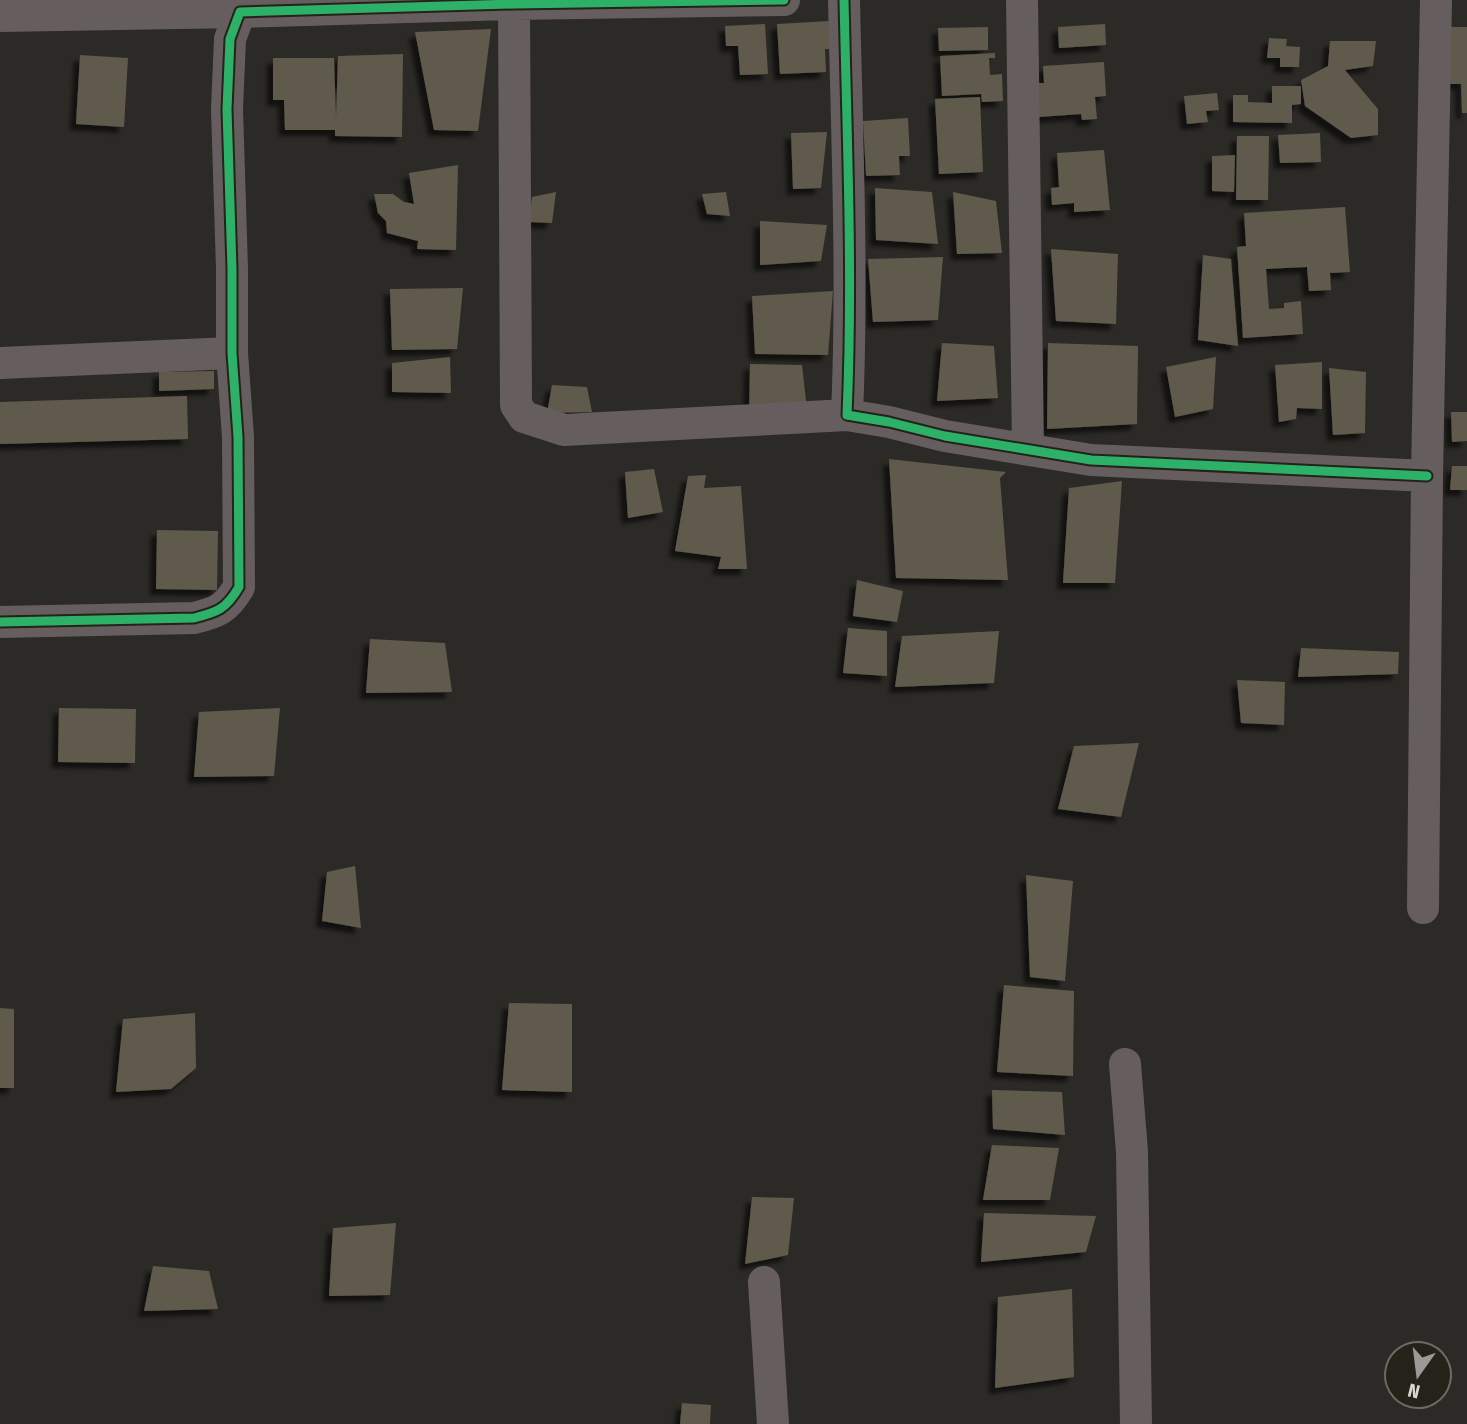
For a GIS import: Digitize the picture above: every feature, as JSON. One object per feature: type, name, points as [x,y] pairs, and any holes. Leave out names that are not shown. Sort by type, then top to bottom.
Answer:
[{"type":"street","points":[[0,16],[784,0]]},
{"type":"street","points":[[844,0],[850,245],[847,415]]},
{"type":"street","points":[[1022,0],[1028,449]]},
{"type":"street","points":[[1423,908],[1427,476],[1436,0]]},
{"type":"street","points":[[514,4],[516,405],[524,417],[564,430],[847,415],[946,436],[1091,460],[1427,476]]},
{"type":"street","points":[[0,622],[194,618],[215,613],[230,604],[239,587],[227,109],[230,39],[240,12]]},
{"type":"street","points":[[0,363],[232,353]]},
{"type":"street","points":[[1125,1064],[1132,1152],[1136,1424]]},
{"type":"street","points":[[764,1282],[773,1424]]},
{"type":"building","points":[[829,21],[830,49],[825,49],[826,72],[780,74],[777,24]]},
{"type":"building","points":[[765,24],[768,74],[740,75],[738,46],[726,46],[725,26]]},
{"type":"building","points":[[1105,24],[1106,45],[1059,48],[1058,27]]},
{"type":"building","points":[[988,27],[988,50],[939,51],[938,28]]},
{"type":"building","points":[[1447,27],[1467,27],[1467,113],[1462,113],[1461,84],[1449,84]]},
{"type":"building","points":[[491,29],[478,131],[434,130],[415,32]]},
{"type":"building","points":[[1269,38],[1287,39],[1286,46],[1300,47],[1299,67],[1280,67],[1280,58],[1267,58]]},
{"type":"building","points":[[1330,41],[1376,41],[1373,66],[1345,70],[1378,109],[1378,135],[1351,138],[1305,106],[1301,80],[1328,66]]},
{"type":"building","points":[[995,53],[995,58],[989,58],[990,75],[1002,74],[1003,101],[982,102],[981,94],[942,96],[940,56]]},
{"type":"building","points":[[403,54],[402,137],[335,136],[335,130],[285,130],[284,100],[273,100],[273,58],[334,58],[336,117],[338,56]]},
{"type":"building","points":[[80,55],[128,58],[124,127],[76,124]]},
{"type":"building","points":[[1104,62],[1106,96],[1095,97],[1097,119],[1082,120],[1081,114],[1039,117],[1037,83],[1044,83],[1043,66]]},
{"type":"building","points":[[1272,86],[1301,86],[1301,104],[1292,105],[1292,123],[1233,122],[1233,95],[1248,95],[1248,102],[1272,103]]},
{"type":"building","points":[[1217,93],[1219,110],[1206,111],[1208,122],[1187,124],[1184,96]]},
{"type":"building","points":[[980,97],[983,172],[939,174],[935,99]]},
{"type":"building","points":[[908,118],[910,156],[899,156],[900,175],[866,176],[863,121]]},
{"type":"building","points":[[827,132],[821,188],[793,189],[791,133]]},
{"type":"building","points":[[1320,133],[1321,162],[1280,163],[1278,135]]},
{"type":"building","points":[[1237,136],[1269,136],[1268,200],[1236,200]]},
{"type":"building","points":[[1104,150],[1110,210],[1074,212],[1074,203],[1052,205],[1051,188],[1059,187],[1057,153]]},
{"type":"building","points":[[1235,155],[1234,192],[1212,191],[1212,156]]},
{"type":"building","points":[[458,165],[456,250],[417,249],[418,241],[387,233],[386,221],[378,213],[374,194],[393,194],[404,202],[414,204],[409,173]]},
{"type":"building","points":[[875,188],[932,192],[938,244],[876,240]]},
{"type":"building","points":[[556,192],[552,223],[529,222],[532,197]]},
{"type":"building","points":[[726,192],[730,216],[707,214],[702,194]]},
{"type":"building","points":[[953,192],[996,201],[1002,253],[957,254]]},
{"type":"building","points":[[1345,207],[1350,272],[1330,273],[1331,290],[1309,291],[1307,267],[1266,269],[1269,309],[1284,308],[1284,303],[1301,301],[1303,334],[1243,338],[1237,247],[1246,246],[1244,213]]},
{"type":"building","points":[[760,221],[827,225],[821,261],[760,265]]},
{"type":"building","points":[[1051,249],[1118,254],[1116,324],[1056,321]]},
{"type":"building","points":[[1203,255],[1231,259],[1238,346],[1198,340]]},
{"type":"building","points":[[943,257],[938,320],[873,322],[868,259]]},
{"type":"building","points":[[463,288],[457,349],[392,350],[390,289]]},
{"type":"building","points":[[833,291],[828,355],[755,354],[752,296]]},
{"type":"building","points":[[942,343],[994,346],[998,398],[937,401]]},
{"type":"building","points":[[1048,343],[1138,346],[1137,424],[1047,429]]},
{"type":"building","points":[[450,357],[451,393],[392,392],[392,363]]},
{"type":"building","points":[[1216,357],[1213,409],[1175,417],[1166,367]]},
{"type":"building","points":[[1322,362],[1322,409],[1297,408],[1296,419],[1279,422],[1275,365]]},
{"type":"building","points":[[750,364],[802,365],[807,409],[749,414]]},
{"type":"building","points":[[1329,368],[1366,372],[1365,433],[1333,435]]},
{"type":"building","points":[[214,371],[214,389],[159,391],[159,372]]},
{"type":"building","points":[[552,385],[587,387],[592,412],[547,413]]},
{"type":"building","points":[[187,396],[188,439],[0,444],[0,402]]},
{"type":"building","points":[[1451,412],[1467,412],[1467,441],[1452,442]]},
{"type":"building","points":[[889,459],[1006,472],[1000,478],[1008,580],[896,578]]},
{"type":"building","points":[[1452,466],[1467,466],[1467,490],[1450,490]]},
{"type":"building","points":[[654,469],[663,512],[628,518],[625,472]]},
{"type":"building","points":[[706,475],[704,488],[741,486],[747,569],[718,569],[721,557],[675,551],[688,476]]},
{"type":"building","points":[[1122,481],[1115,583],[1063,583],[1069,488]]},
{"type":"building","points":[[157,530],[218,531],[217,590],[156,589]]},
{"type":"building","points":[[857,580],[903,591],[897,622],[853,616]]},
{"type":"building","points":[[848,628],[887,631],[887,676],[843,673]]},
{"type":"building","points":[[999,631],[994,683],[895,687],[902,636]]},
{"type":"building","points":[[370,639],[445,643],[452,692],[366,693]]},
{"type":"building","points":[[1301,648],[1399,652],[1398,674],[1298,677]]},
{"type":"building","points":[[1237,680],[1285,682],[1284,725],[1241,723]]},
{"type":"building","points":[[59,708],[136,709],[135,763],[58,762]]},
{"type":"building","points":[[280,708],[274,776],[194,777],[199,712]]},
{"type":"building","points":[[1139,743],[1121,817],[1058,809],[1074,746]]},
{"type":"building","points":[[355,866],[361,928],[322,921],[327,872]]},
{"type":"building","points":[[1026,875],[1073,881],[1065,981],[1030,977]]},
{"type":"building","points":[[1004,985],[1074,991],[1073,1076],[997,1072]]},
{"type":"building","points":[[509,1003],[572,1004],[572,1092],[502,1090]]},
{"type":"building","points":[[0,1008],[14,1009],[14,1088],[0,1088]]},
{"type":"building","points":[[195,1013],[196,1068],[171,1089],[116,1092],[123,1019]]},
{"type":"building","points":[[992,1090],[1062,1092],[1065,1135],[993,1129]]},
{"type":"building","points":[[992,1145],[1059,1148],[1050,1200],[983,1200]]},
{"type":"building","points":[[752,1197],[794,1198],[788,1255],[745,1264]]},
{"type":"building","points":[[984,1213],[1096,1216],[1086,1252],[981,1262]]},
{"type":"building","points":[[396,1223],[390,1295],[329,1296],[333,1228]]},
{"type":"building","points":[[153,1266],[209,1271],[218,1309],[144,1311]]},
{"type":"building","points":[[1072,1289],[1074,1377],[995,1388],[998,1297]]},
{"type":"building","points":[[682,1403],[711,1405],[710,1424],[680,1424]]},
{"type":"cycle path","points":[[0,622],[194,618],[221,608],[239,587],[238,437],[232,353],[227,109],[230,39],[240,12],[784,0]]},
{"type":"cycle path","points":[[844,0],[849,259],[847,415],[945,436],[1091,460],[1427,476]]}]
